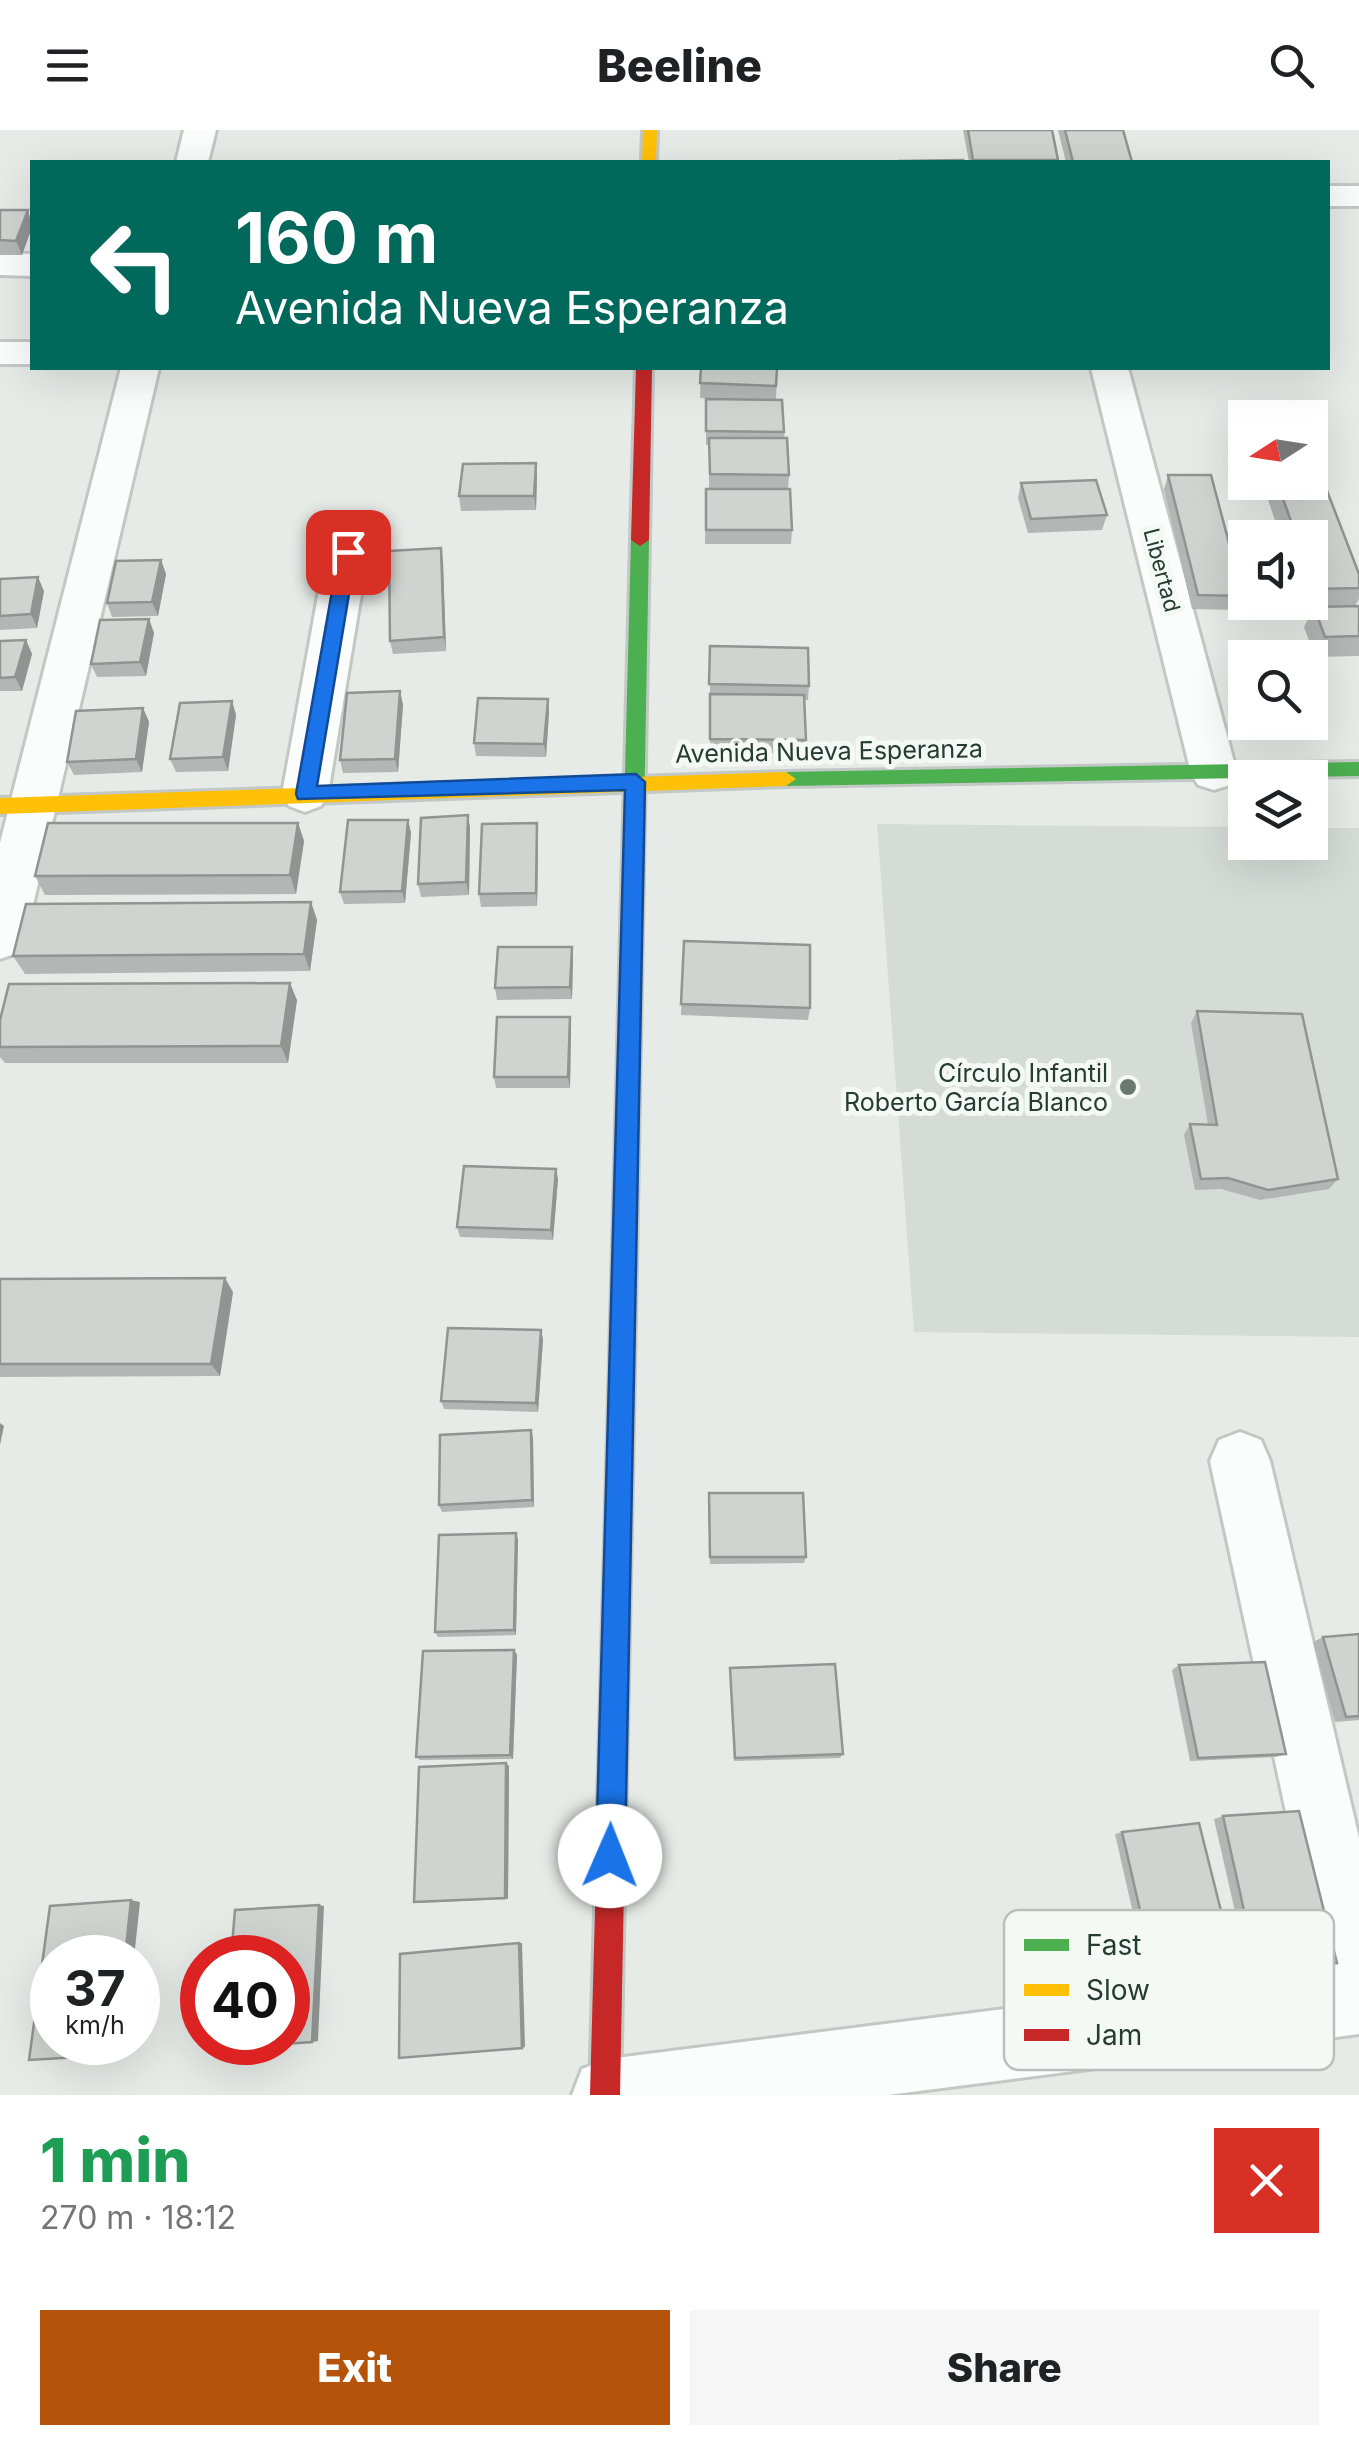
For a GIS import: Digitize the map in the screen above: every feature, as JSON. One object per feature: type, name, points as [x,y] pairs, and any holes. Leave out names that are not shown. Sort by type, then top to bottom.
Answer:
[{"type":"street","points":[[192,160],[200,130]]},
{"type":"street","points":[[649,160],[650,130]]},
{"type":"street","points":[[1330,196],[1359,196]]},
{"type":"street","points":[[0,264],[30,265]]},
{"type":"street","points":[[0,353],[30,353]]},
{"type":"street","points":[[0,939],[17,806],[139,370]]},
{"type":"street","points":[[644,370],[606,2095],[1004,2044]]},
{"type":"street","name":"Libertad","points":[[1110,370],[1214,773]]},
{"type":"street","points":[[306,794],[348,552]]},
{"type":"street","name":"Avenida Nueva Esperanza","points":[[17,806],[636,782],[1359,769]]},
{"type":"street","points":[[1240,1462],[1359,1986]]},
{"type":"street","points":[[1334,2002],[1359,1999]]},
{"type":"shaded area","name":"Círculo Infantil Roberto García Blanco","points":[[877,824],[1228,827],[1228,860],[1328,860],[1328,828],[1359,828],[1359,1337],[914,1332]]},
{"type":"building","points":[[968,130],[1052,130],[1058,160],[973,160]]},
{"type":"building","points":[[1065,130],[1123,130],[1131,160],[1072,160]]},
{"type":"building","points":[[0,210],[28,210],[16,241],[0,240]]},
{"type":"building","points":[[701,370],[777,370],[776,386],[700,383]]},
{"type":"building","points":[[706,399],[782,400],[784,432],[706,431]]},
{"type":"building","points":[[709,438],[787,438],[789,475],[710,474]]},
{"type":"building","points":[[536,463],[534,496],[459,496],[463,464]]},
{"type":"building","points":[[1168,475],[1211,475],[1228,539],[1228,596],[1198,595]]},
{"type":"building","points":[[1096,480],[1107,515],[1031,519],[1021,483]]},
{"type":"building","points":[[706,489],[790,489],[792,530],[706,530]]},
{"type":"building","points":[[1328,493],[1359,574],[1359,588],[1328,589],[1328,520],[1291,520],[1283,500],[1328,500]]},
{"type":"building","points":[[441,548],[444,637],[390,641],[389,551]]},
{"type":"building","points":[[161,560],[152,602],[107,603],[116,561]]},
{"type":"building","points":[[38,577],[31,614],[0,616],[0,579]]},
{"type":"building","points":[[1359,606],[1359,636],[1325,637],[1319,620],[1328,620],[1328,607]]},
{"type":"building","points":[[149,619],[140,662],[91,664],[100,620]]},
{"type":"building","points":[[26,640],[15,677],[0,678],[0,641]]},
{"type":"building","points":[[710,646],[808,648],[809,686],[709,684]]},
{"type":"building","points":[[400,691],[395,759],[340,760],[347,693]]},
{"type":"building","points":[[710,694],[804,695],[806,740],[710,739]]},
{"type":"building","points":[[478,698],[548,699],[544,744],[474,743]]},
{"type":"building","points":[[232,701],[223,757],[170,759],[180,703]]},
{"type":"building","points":[[143,708],[136,759],[67,762],[76,711]]},
{"type":"building","points":[[468,815],[466,882],[418,884],[421,818]]},
{"type":"building","points":[[348,820],[408,820],[402,891],[340,892]]},
{"type":"building","points":[[48,823],[298,823],[290,875],[35,876]]},
{"type":"building","points":[[537,823],[536,893],[479,894],[482,824]]},
{"type":"building","points":[[311,902],[304,954],[13,956],[26,904]]},
{"type":"building","points":[[684,941],[810,945],[810,1008],[681,1004]]},
{"type":"building","points":[[498,947],[572,947],[570,987],[495,988]]},
{"type":"building","points":[[290,983],[281,1046],[0,1047],[0,1020],[9,984]]},
{"type":"building","points":[[1197,1011],[1302,1014],[1338,1179],[1268,1190],[1228,1178],[1201,1179],[1190,1124],[1217,1125]]},
{"type":"building","points":[[497,1017],[570,1017],[568,1077],[494,1077]]},
{"type":"building","points":[[464,1166],[556,1169],[551,1230],[457,1227]]},
{"type":"building","points":[[225,1278],[211,1364],[0,1364],[0,1279]]},
{"type":"building","points":[[448,1328],[541,1330],[536,1403],[441,1401]]},
{"type":"building","points":[[531,1430],[532,1500],[439,1505],[440,1435]]},
{"type":"building","points":[[709,1493],[803,1493],[806,1557],[710,1557]]},
{"type":"building","points":[[516,1533],[514,1630],[435,1632],[439,1535]]},
{"type":"building","points":[[1359,1634],[1359,1716],[1346,1717],[1323,1637]]},
{"type":"building","points":[[514,1650],[510,1755],[416,1757],[423,1651]]},
{"type":"building","points":[[1265,1662],[1286,1754],[1198,1758],[1179,1665]]},
{"type":"building","points":[[835,1664],[843,1754],[735,1758],[730,1668]]},
{"type":"building","points":[[506,1763],[505,1898],[414,1902],[419,1767]]},
{"type":"building","points":[[1299,1811],[1324,1910],[1244,1910],[1223,1816]]},
{"type":"building","points":[[1199,1823],[1221,1910],[1140,1910],[1122,1832]]},
{"type":"building","points":[[131,1900],[127,1935],[46,1935],[50,1906]]},
{"type":"building","points":[[319,1905],[312,2042],[310,1935],[233,1935],[235,1910]]},
{"type":"building","points":[[519,1943],[522,2048],[399,2058],[400,1954]]},
{"type":"traffic: fast","points":[[623,1320],[640,540]]},
{"type":"traffic: fast","points":[[786,779],[1359,769]]},
{"type":"traffic: slow","points":[[649,160],[650,130]]},
{"type":"traffic: slow","points":[[0,806],[786,779]]},
{"type":"traffic: jam","points":[[640,540],[644,370]]},
{"type":"traffic: jam","points":[[605,2095],[623,1320]]},
{"type":"place","name":"Círculo Infantil Roberto García Blanco","points":[[1128,1087]]},
{"type":"route","points":[[348,552],[306,794],[636,782],[610,1856]]}]
